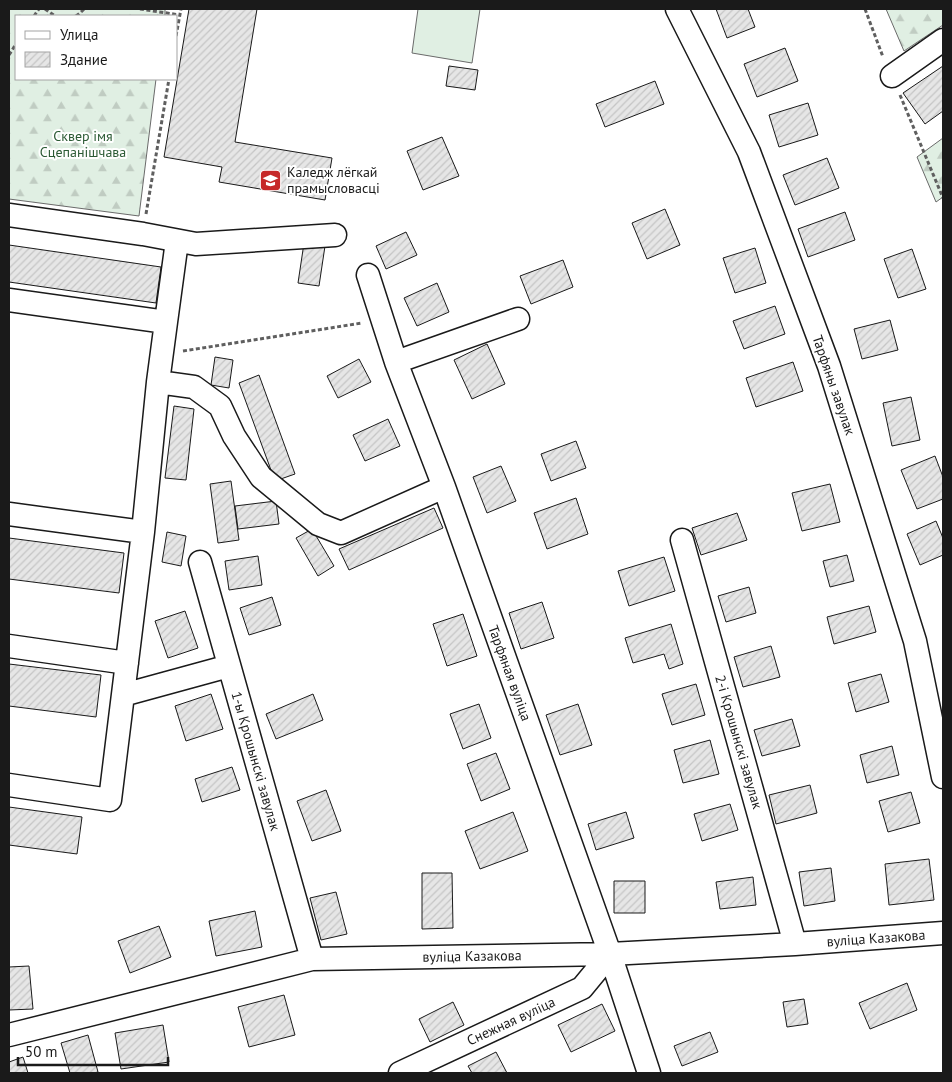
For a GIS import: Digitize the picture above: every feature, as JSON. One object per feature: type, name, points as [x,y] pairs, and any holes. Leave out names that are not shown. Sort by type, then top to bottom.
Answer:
[{"type":"street","name":"Тарфяны завулак","points":[[677,9],[749,152],[829,366],[915,641],[943,777]]},
{"type":"street","points":[[892,76],[943,40]]},
{"type":"street","points":[[9,215],[143,234],[196,244],[335,235]]},
{"type":"street","points":[[9,785],[110,800],[143,532],[158,382],[177,241]]},
{"type":"street","name":"Тарфяная вуліца","points":[[368,275],[396,362],[444,487],[610,954],[649,1073]]},
{"type":"street","points":[[9,300],[166,322]]},
{"type":"street","points":[[396,362],[518,319]]},
{"type":"street","points":[[158,382],[194,387],[220,406],[234,436],[261,477],[318,524],[341,533],[444,487]]},
{"type":"street","points":[[9,514],[143,532]]},
{"type":"street","name":"2-і Крошынскі завулак","points":[[682,540],[795,944]]},
{"type":"street","name":"1-ы Крошынскі завулак","points":[[200,562],[312,960]]},
{"type":"street","points":[[9,646],[127,663]]},
{"type":"street","points":[[123,695],[229,666]]},
{"type":"street","name":"вуліца Казакова","points":[[9,1035],[312,960],[610,954],[795,944],[943,933]]},
{"type":"street","name":"Снежная вуліца","points":[[400,1073],[582,988],[610,954]]},
{"type":"path","points":[[140,9],[180,15]]},
{"type":"path","points":[[178,26],[181,9]]},
{"type":"path","points":[[865,9],[943,198]]},
{"type":"path","points":[[143,234],[169,80]]},
{"type":"path","points":[[162,355],[382,320]]},
{"type":"green space","name":"Сквер імя Сцепанішчава","points":[[9,9],[165,9],[165,15],[15,15],[15,80],[156,80],[139,216],[9,199]]},
{"type":"green space","points":[[418,9],[480,9],[472,63],[412,53]]},
{"type":"green space","points":[[886,9],[943,9],[943,25],[904,51]]},
{"type":"green space","points":[[943,138],[943,197],[936,202],[917,157]]},
{"type":"building","points":[[189,9],[257,9],[235,142],[332,158],[325,200],[219,182],[222,167],[164,157]]},
{"type":"building","points":[[716,9],[748,9],[755,27],[727,38]]},
{"type":"building","points":[[785,48],[798,81],[757,97],[744,64]]},
{"type":"building","points":[[449,66],[478,70],[475,90],[446,86]]},
{"type":"building","points":[[943,66],[943,111],[925,124],[903,93]]},
{"type":"building","points":[[655,81],[664,104],[605,127],[596,104]]},
{"type":"building","points":[[808,103],[818,135],[779,147],[769,115]]},
{"type":"building","points":[[442,137],[459,176],[423,190],[407,151]]},
{"type":"building","points":[[827,158],[839,188],[795,205],[783,175]]},
{"type":"building","points":[[665,209],[680,245],[647,259],[632,223]]},
{"type":"building","points":[[845,212],[855,240],[808,257],[798,229]]},
{"type":"building","points":[[406,232],[417,255],[386,269],[376,246]]},
{"type":"building","points":[[304,243],[325,246],[319,286],[298,283]]},
{"type":"building","points":[[9,245],[161,267],[156,303],[9,282]]},
{"type":"building","points":[[755,248],[766,283],[735,293],[723,258]]},
{"type":"building","points":[[912,249],[926,289],[898,298],[884,259]]},
{"type":"building","points":[[563,260],[573,287],[531,304],[520,276]]},
{"type":"building","points":[[437,283],[449,312],[417,326],[404,298]]},
{"type":"building","points":[[775,306],[785,334],[744,349],[733,321]]},
{"type":"building","points":[[890,320],[898,350],[862,359],[854,329]]},
{"type":"building","points":[[487,344],[505,384],[472,399],[454,360]]},
{"type":"building","points":[[215,357],[233,360],[229,388],[211,385]]},
{"type":"building","points":[[359,359],[371,382],[338,398],[327,376]]},
{"type":"building","points":[[793,362],[803,391],[756,407],[746,378]]},
{"type":"building","points":[[259,375],[295,474],[275,481],[239,383]]},
{"type":"building","points":[[911,397],[920,440],[892,446],[883,403]]},
{"type":"building","points":[[174,406],[194,409],[186,480],[165,478]]},
{"type":"building","points":[[388,419],[400,446],[365,461],[353,435]]},
{"type":"building","points":[[576,441],[586,468],[551,481],[541,454]]},
{"type":"building","points":[[935,456],[943,477],[943,499],[917,509],[901,470]]},
{"type":"building","points":[[501,466],[516,501],[487,513],[473,477]]},
{"type":"building","points":[[231,481],[239,540],[218,543],[210,484]]},
{"type":"building","points":[[830,484],[840,522],[802,531],[792,493]]},
{"type":"building","points":[[576,498],[588,534],[547,549],[534,513]]},
{"type":"building","points":[[276,501],[279,524],[238,529],[235,506]]},
{"type":"building","points":[[434,508],[443,528],[349,570],[339,549]]},
{"type":"building","points":[[737,513],[747,540],[701,555],[692,528]]},
{"type":"building","points":[[936,521],[943,538],[943,555],[920,565],[907,534]]},
{"type":"building","points":[[312,529],[334,566],[318,576],[296,538]]},
{"type":"building","points":[[167,532],[186,536],[181,566],[162,562]]},
{"type":"building","points":[[9,538],[124,553],[119,593],[9,579]]},
{"type":"building","points":[[847,555],[854,581],[830,587],[823,561]]},
{"type":"building","points":[[258,556],[262,585],[229,590],[225,561]]},
{"type":"building","points":[[664,557],[675,591],[629,606],[618,571]]},
{"type":"building","points":[[749,587],[756,613],[726,622],[718,596]]},
{"type":"building","points":[[272,597],[281,625],[249,635],[240,608]]},
{"type":"building","points":[[542,602],[554,638],[521,649],[509,613]]},
{"type":"building","points":[[869,606],[876,632],[834,644],[827,617]]},
{"type":"building","points":[[185,611],[198,648],[168,658],[155,621]]},
{"type":"building","points":[[463,614],[477,656],[447,666],[433,624]]},
{"type":"building","points":[[671,624],[683,664],[669,669],[664,654],[633,663],[625,638]]},
{"type":"building","points":[[771,646],[780,677],[743,687],[734,657]]},
{"type":"building","points":[[9,664],[101,675],[96,717],[9,706]]},
{"type":"building","points":[[881,674],[889,702],[856,712],[848,683]]},
{"type":"building","points":[[696,684],[705,715],[672,725],[662,694]]},
{"type":"building","points":[[211,694],[223,729],[186,741],[175,706]]},
{"type":"building","points":[[313,694],[323,720],[276,739],[266,714]]},
{"type":"building","points":[[479,704],[491,738],[463,749],[450,714]]},
{"type":"building","points":[[578,704],[592,745],[560,755],[546,715]]},
{"type":"building","points":[[792,719],[800,746],[762,756],[754,730]]},
{"type":"building","points":[[710,740],[719,774],[683,783],[674,750]]},
{"type":"building","points":[[892,746],[899,775],[867,783],[860,755]]},
{"type":"building","points":[[496,753],[510,789],[481,801],[467,764]]},
{"type":"building","points":[[232,767],[240,790],[202,802],[195,779]]},
{"type":"building","points":[[810,785],[817,813],[776,824],[769,795]]},
{"type":"building","points":[[326,790],[341,831],[312,841],[297,801]]},
{"type":"building","points":[[911,792],[920,823],[888,832],[879,801]]},
{"type":"building","points":[[730,804],[738,830],[702,841],[694,814]]},
{"type":"building","points":[[9,807],[82,817],[77,854],[9,845]]},
{"type":"building","points":[[513,812],[528,851],[480,869],[465,831]]},
{"type":"building","points":[[626,812],[634,838],[596,850],[588,824]]},
{"type":"building","points":[[929,859],[934,900],[889,905],[885,864]]},
{"type":"building","points":[[831,868],[835,901],[804,906],[799,872]]},
{"type":"building","points":[[422,873],[452,873],[453,928],[422,929]]},
{"type":"building","points":[[753,877],[756,905],[720,909],[716,882]]},
{"type":"building","points":[[614,881],[645,881],[645,913],[614,913]]},
{"type":"building","points":[[336,892],[347,934],[321,940],[310,898]]},
{"type":"building","points":[[255,911],[262,947],[216,956],[209,921]]},
{"type":"building","points":[[159,926],[171,957],[130,973],[118,941]]},
{"type":"building","points":[[29,966],[33,1009],[9,1010],[9,967]]},
{"type":"building","points":[[907,983],[917,1010],[870,1029],[859,1003]]},
{"type":"building","points":[[284,995],[295,1035],[249,1047],[238,1007]]},
{"type":"building","points":[[804,999],[808,1024],[787,1027],[783,1002]]},
{"type":"building","points":[[453,1002],[464,1025],[430,1042],[419,1019]]},
{"type":"building","points":[[602,1004],[615,1031],[571,1052],[558,1025]]},
{"type":"building","points":[[163,1025],[169,1062],[121,1069],[115,1033]]},
{"type":"building","points":[[710,1032],[718,1052],[682,1066],[674,1046]]},
{"type":"building","points":[[88,1035],[98,1072],[70,1073],[61,1043]]},
{"type":"building","points":[[496,1052],[507,1073],[472,1073],[468,1066]]},
{"type":"building","points":[[23,1057],[28,1073],[9,1073],[9,1062]]},
{"type":"place","name":"Каледж лёгкай прамысловасці","points":[[271,180]]}]
